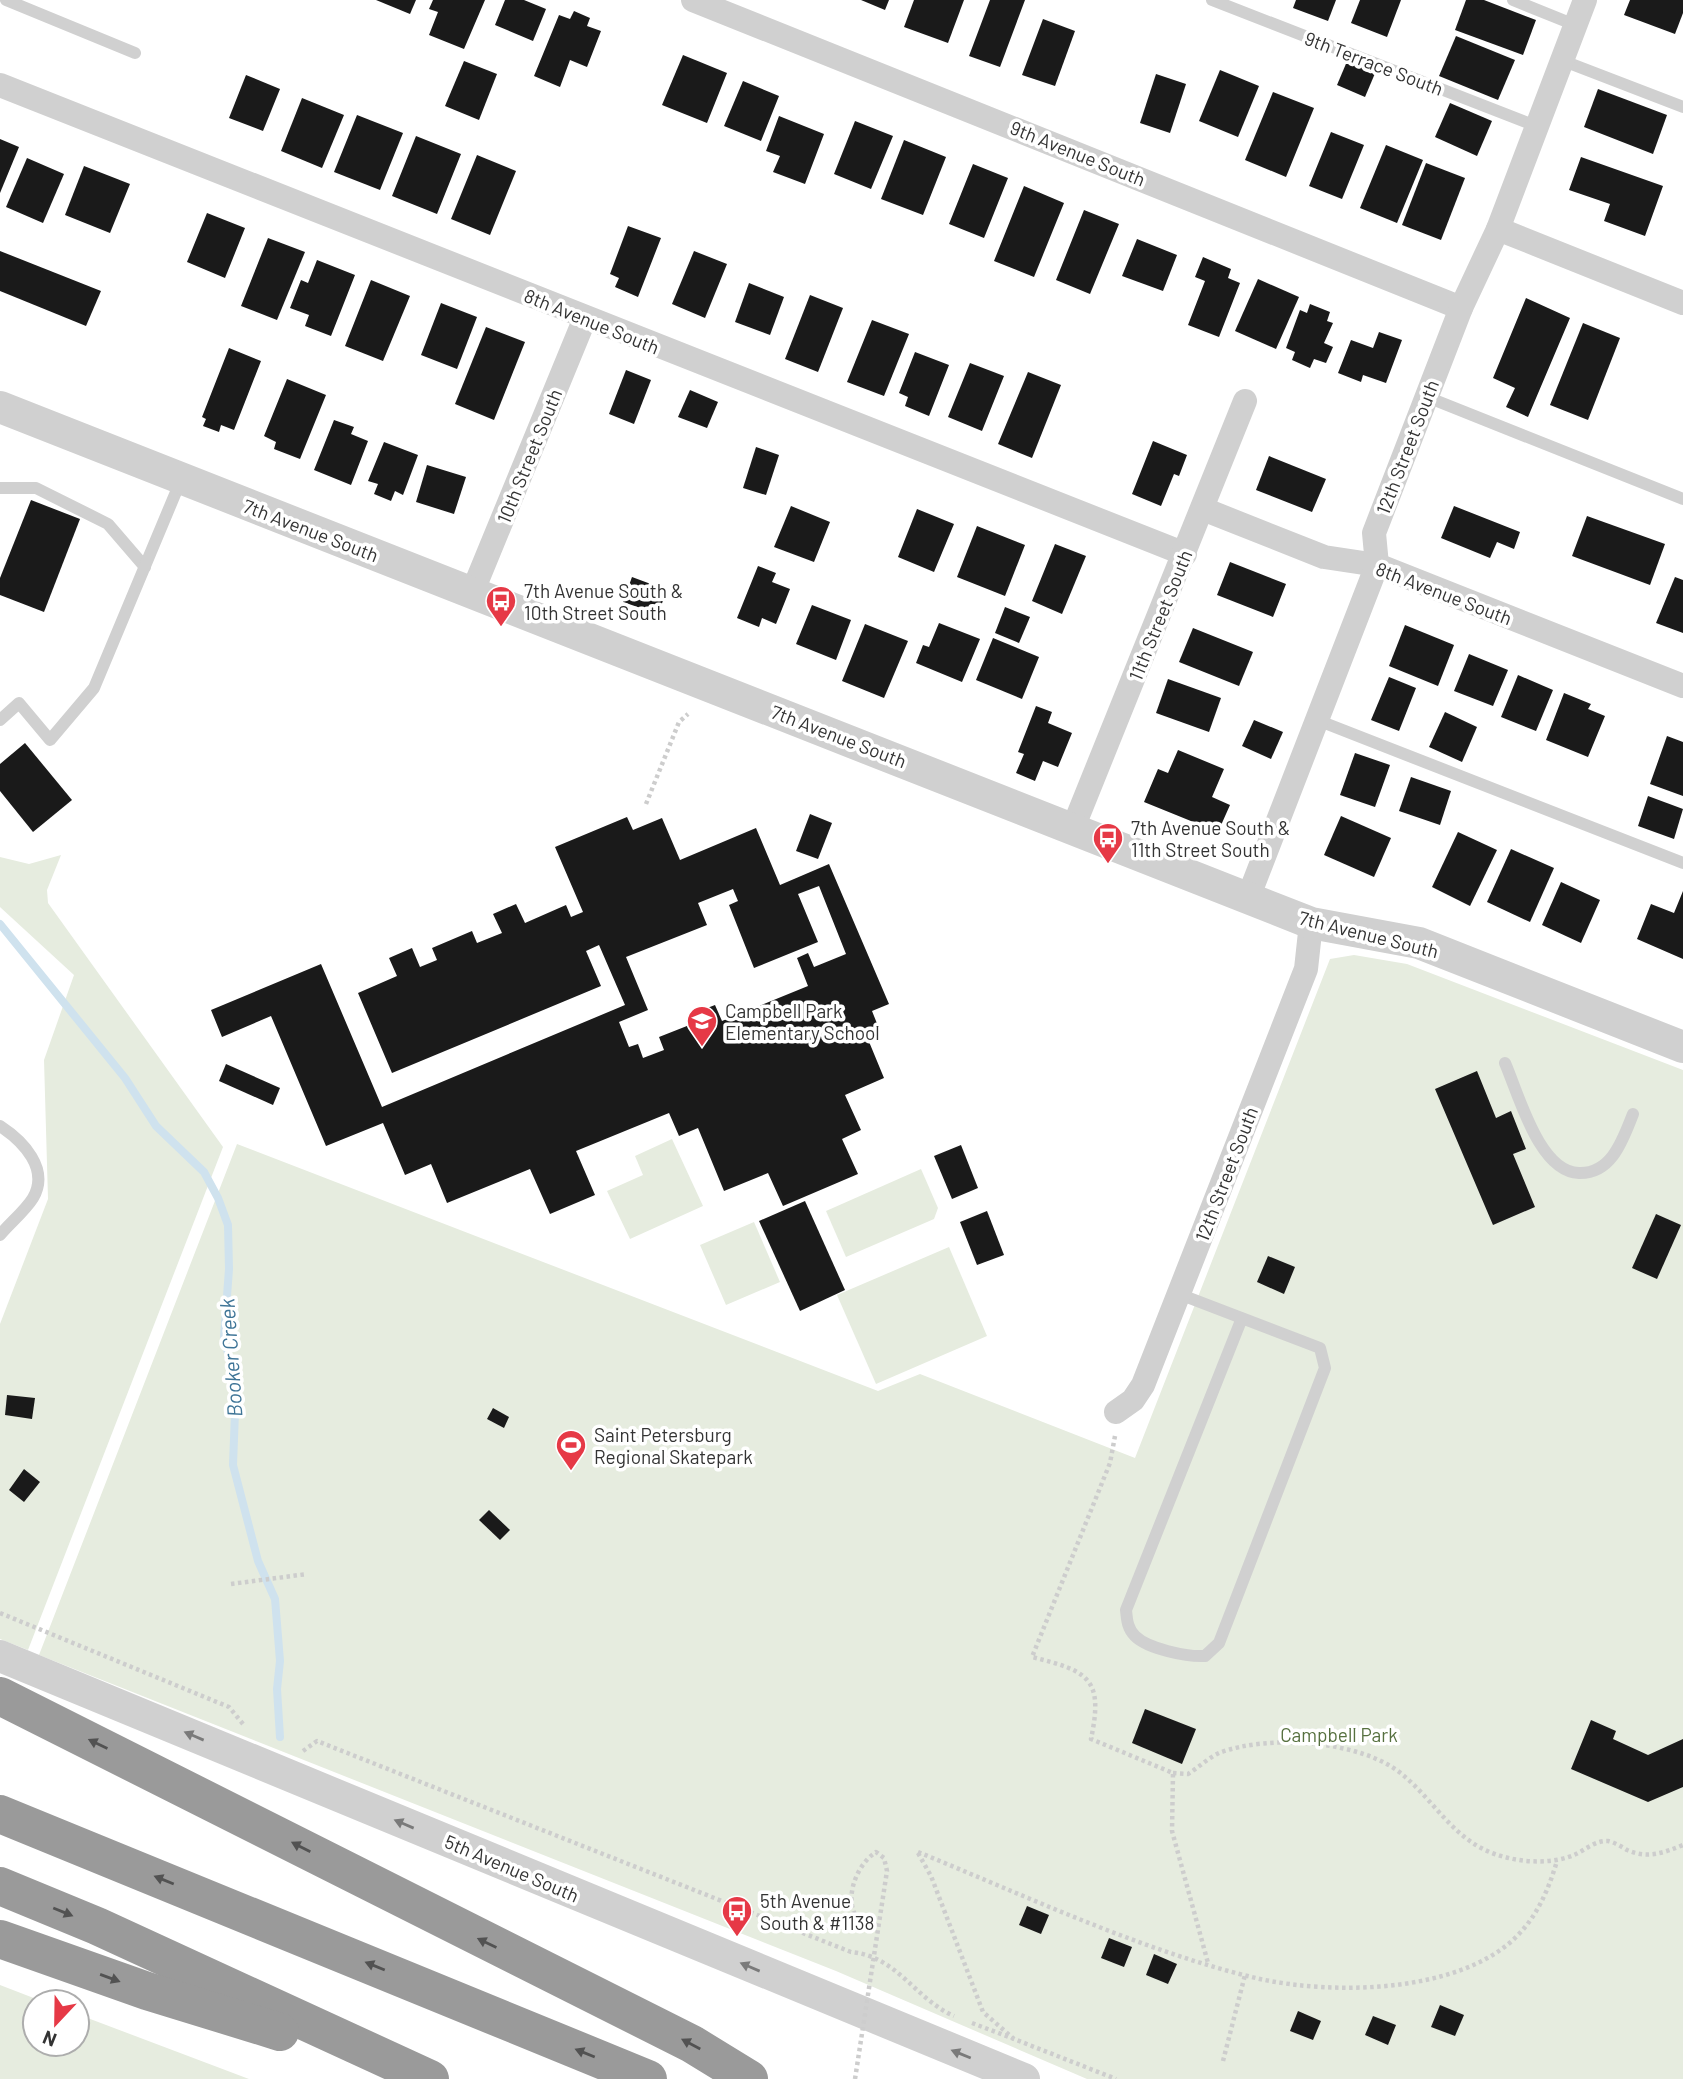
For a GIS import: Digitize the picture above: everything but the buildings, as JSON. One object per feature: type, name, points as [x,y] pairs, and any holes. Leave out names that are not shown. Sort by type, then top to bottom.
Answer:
[{"type":"highway","points":[[0,1696],[692,2045],[749,2079]]},
{"type":"highway","points":[[0,1814],[648,2079]]},
{"type":"highway","points":[[0,1886],[97,1926],[429,2079]]},
{"type":"highway","points":[[0,1939],[147,1991],[429,2079]]},
{"type":"street","name":"9th Avenue South","points":[[693,0],[739,8],[1461,308]]},
{"type":"street","name":"12th Street South","points":[[1248,898],[1377,565],[1374,533],[1461,308],[1498,229],[1585,0]]},
{"type":"street","name":"8th Avenue South","points":[[0,85],[1185,554]]},
{"type":"street","points":[[1498,229],[1683,303]]},
{"type":"street","name":"10th Street South","points":[[472,593],[585,318]]},
{"type":"street","name":"11th Street South","points":[[1073,828],[1245,401]]},
{"type":"street","name":"7th Avenue South","points":[[0,407],[1311,923],[1419,943],[1683,1047]]},
{"type":"street","name":"8th Avenue South","points":[[1203,509],[1324,557],[1377,565],[1683,686]]},
{"type":"street","name":"12th Street South","points":[[1116,1412],[1133,1400],[1143,1385],[1306,970],[1311,923]]},
{"type":"street","name":"5th Avenue South","points":[[0,1656],[1024,2079]]},
{"type":"lane","points":[[6,0],[135,53]]},
{"type":"lane","name":"9th Terrace South","points":[[1212,0],[1536,127]]},
{"type":"lane","points":[[1513,0],[1575,24]]},
{"type":"lane","points":[[1562,60],[1683,107]]},
{"type":"lane","points":[[1427,397],[1683,499]]},
{"type":"lane","points":[[0,720],[19,703],[50,740],[94,688],[181,480]]},
{"type":"lane","points":[[0,488],[36,488],[107,524],[145,567]]},
{"type":"lane","points":[[1317,720],[1683,863]]},
{"type":"lane","points":[[1505,1063],[1541,1146],[1553,1163],[1570,1173],[1587,1173],[1605,1166],[1621,1143],[1633,1114]]},
{"type":"lane","points":[[0,1126],[16,1136],[39,1171],[39,1186],[32,1200],[0,1235]]},
{"type":"lane","points":[[1179,1294],[1242,1318],[1320,1348],[1325,1367],[1219,1643],[1205,1656],[1185,1657],[1136,1638],[1128,1626],[1125,1609],[1242,1318]]},
{"type":"path","points":[[646,804],[679,722],[688,714]]},
{"type":"path","points":[[1116,1412],[1110,1463],[1032,1657],[1070,1666],[1087,1676],[1096,1691],[1097,1707],[1091,1739],[1173,1773],[1188,1774],[1216,1754],[1252,1746],[1301,1744],[1339,1747],[1390,1765],[1405,1776],[1444,1819],[1486,1850],[1530,1861],[1557,1861],[1593,1844],[1607,1841],[1639,1855],[1654,1855],[1683,1846]]},
{"type":"path","points":[[231,1584],[307,1574]]},
{"type":"path","points":[[0,1613],[229,1707],[250,1733]]},
{"type":"path","points":[[301,1753],[317,1741],[851,1952],[861,1953],[904,1975],[926,1999],[959,2018]]},
{"type":"path","points":[[1173,1773],[1172,1831],[1208,1964]]},
{"type":"path","points":[[855,2079],[887,1871],[884,1858],[876,1852],[864,1860],[852,1891],[850,1909],[854,1918],[864,1925]]},
{"type":"path","points":[[1014,2039],[983,2012],[931,1877],[918,1852],[1153,1946],[1208,1964],[1245,1975],[1296,1983],[1364,1986],[1419,1981],[1458,1971],[1497,1951],[1528,1924],[1543,1901],[1557,1861]]},
{"type":"path","points":[[1223,2061],[1245,1975]]},
{"type":"path","points":[[969,2022],[1116,2079]]},
{"type":"green space","points":[[61,855],[47,890],[48,903],[223,1147],[28,1650],[0,1639],[0,1324],[48,1199],[44,1060],[74,975],[0,907],[0,857],[29,864]]},
{"type":"green space","name":"Campbell Park","points":[[1354,955],[1407,964],[1683,1070],[1683,2079],[1087,2079],[836,1971],[39,1655],[237,1144],[878,1391],[920,1374],[1135,1458],[1330,959]]},
{"type":"green space","points":[[672,1139],[703,1206],[630,1239],[607,1191],[643,1175],[635,1156]]},
{"type":"green space","points":[[921,1169],[938,1208],[934,1219],[846,1257],[826,1211]]},
{"type":"green space","points":[[754,1222],[780,1282],[726,1305],[700,1245]]},
{"type":"green space","points":[[949,1247],[987,1336],[876,1384],[837,1295]]},
{"type":"green space","points":[[0,1985],[21,1993],[21,2058],[91,2058],[91,2019],[249,2079],[0,2079]]},
{"type":"waterway","name":"Booker Creek","points":[[0,924],[125,1078],[156,1126],[204,1172],[228,1225],[229,1269],[224,1337],[236,1386],[233,1465],[258,1561],[275,1599],[280,1661],[277,1689],[280,1737]]},
{"type":"place","name":"7th Avenue South & 10th Street South","points":[[501,628]]},
{"type":"place","name":"7th Avenue South & 11th Street South","points":[[1108,865]]},
{"type":"place","name":"Campbell Park Elementary School","points":[[702,1048]]},
{"type":"place","name":"Saint Petersburg Regional Skatepark","points":[[571,1472]]},
{"type":"place","name":"5th Avenue South & #1138","points":[[737,1938]]}]
